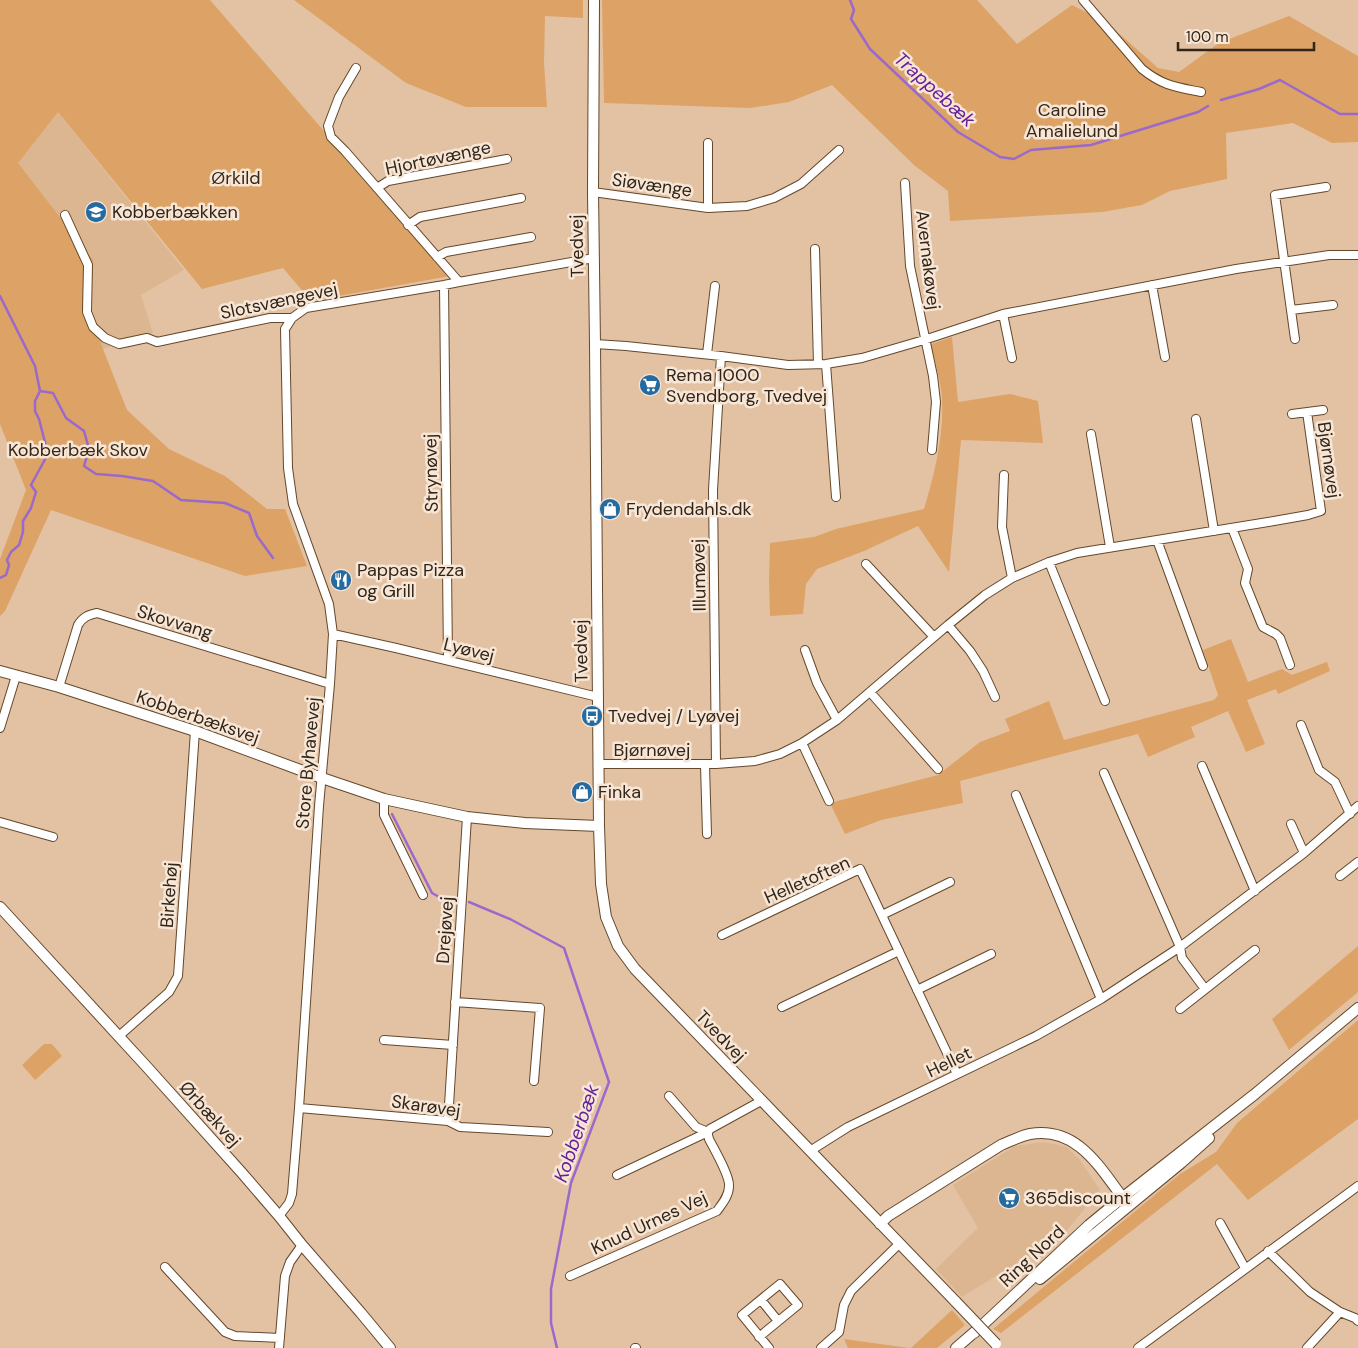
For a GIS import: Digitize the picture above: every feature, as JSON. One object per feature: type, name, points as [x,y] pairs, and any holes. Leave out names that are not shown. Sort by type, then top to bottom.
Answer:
[{"type":"street","name":"Tvedvej","points":[[594,0],[593,192],[596,344],[598,764],[601,884],[606,917],[618,946],[634,970],[998,1346]]},
{"type":"street","points":[[1083,0],[1148,74],[1167,84],[1201,92]]},
{"type":"street","name":"Hjortøvænge","points":[[356,68],[339,97],[328,126],[331,137],[459,282]]},
{"type":"street","name":"Siøvænge","points":[[708,143],[708,208]]},
{"type":"street","name":"Siøvænge","points":[[593,192],[708,208],[747,206],[774,198],[801,184],[839,150]]},
{"type":"street","name":"Hjortøvænge","points":[[377,188],[388,180],[506,158]]},
{"type":"street","name":"Avernakøvej","points":[[904,183],[910,266],[936,402],[932,450]]},
{"type":"street","points":[[1295,339],[1275,195],[1326,187]]},
{"type":"street","points":[[408,224],[420,217],[521,198]]},
{"type":"street","name":"Slotsvængevej","points":[[65,215],[88,265],[87,312],[93,326],[104,338],[119,344],[146,338],[157,342],[270,318],[292,318],[306,308],[594,258]]},
{"type":"street","points":[[437,257],[446,252],[531,236]]},
{"type":"street","points":[[815,249],[822,364],[836,497]]},
{"type":"street","name":"Avernakøvej","points":[[596,344],[707,354],[788,365],[822,364],[862,358],[1002,314],[1284,261],[1330,255],[1358,255]]},
{"type":"street","name":"Strynøvej","points":[[444,285],[448,660]]},
{"type":"street","points":[[1152,285],[1165,357]]},
{"type":"street","points":[[707,354],[715,286]]},
{"type":"street","points":[[1290,310],[1333,304]]},
{"type":"street","points":[[1002,314],[1012,358]]},
{"type":"street","name":"Store Byhavevej","points":[[279,1216],[289,1203],[292,1194],[300,1108],[319,806],[333,634],[329,604],[293,504],[288,468],[285,329],[292,318]]},
{"type":"street","name":"Illumøvej","points":[[716,764],[713,490],[721,356]]},
{"type":"street","name":"Bjørnøvej","points":[[1292,414],[1323,410]]},
{"type":"street","name":"Bjørnøvej","points":[[598,764],[705,765],[755,761],[780,754],[802,744],[836,720],[985,595],[1012,578],[1049,562],[1077,553],[1308,515],[1321,511],[1307,412]]},
{"type":"street","points":[[1196,420],[1214,531]]},
{"type":"street","points":[[1091,434],[1110,547]]},
{"type":"street","points":[[1004,475],[1002,527],[1012,578]]},
{"type":"street","points":[[1232,528],[1248,569],[1246,583],[1262,625],[1280,638],[1290,665]]},
{"type":"street","points":[[1157,540],[1203,666]]},
{"type":"street","points":[[1049,562],[1106,701]]},
{"type":"street","points":[[866,564],[934,637]]},
{"type":"street","name":"Skovvang","points":[[59,687],[78,625],[82,618],[97,613],[330,684]]},
{"type":"street","points":[[948,625],[970,651],[996,697]]},
{"type":"street","name":"Lyøvej","points":[[333,634],[598,696]]},
{"type":"street","points":[[805,650],[817,683],[836,720]]},
{"type":"street","name":"Kobberbæksvej","points":[[0,671],[59,687],[195,731],[384,799],[467,817],[525,823],[599,826]]},
{"type":"street","points":[[0,728],[16,676]]},
{"type":"street","points":[[870,692],[938,770]]},
{"type":"street","points":[[1301,725],[1319,770],[1335,782],[1350,814]]},
{"type":"street","name":"Birkehøj","points":[[119,1036],[170,992],[178,976],[195,731]]},
{"type":"street","points":[[802,744],[829,801]]},
{"type":"street","name":"Bjørnøvej","points":[[705,765],[707,834]]},
{"type":"street","points":[[1202,766],[1255,891]]},
{"type":"street","points":[[1104,773],[1180,947],[1182,958],[1205,989]]},
{"type":"street","points":[[1016,795],[1101,999]]},
{"type":"street","points":[[384,799],[384,815],[423,895]]},
{"type":"street","name":"Hellet","points":[[810,1152],[848,1128],[1036,1036],[1101,999],[1180,947],[1255,891],[1304,853],[1358,806]]},
{"type":"street","name":"Drejøvej","points":[[448,1121],[467,817]]},
{"type":"street","points":[[0,822],[53,836]]},
{"type":"street","points":[[1291,824],[1304,853]]},
{"type":"street","points":[[1340,876],[1358,862]]},
{"type":"street","name":"Helletoften","points":[[722,935],[860,869],[957,1074]]},
{"type":"street","points":[[882,915],[950,882]]},
{"type":"street","name":"Ørbækvej","points":[[0,907],[119,1036],[279,1216],[390,1348]]},
{"type":"street","points":[[1180,1009],[1254,950]]},
{"type":"street","points":[[782,1007],[899,952]]},
{"type":"street","points":[[917,990],[991,954]]},
{"type":"street","points":[[455,1002],[540,1008],[534,1082]]},
{"type":"street","name":"Ring Nord","points":[[974,1333],[1089,1225],[1255,1094],[1358,1008]]},
{"type":"street","points":[[384,1040],[452,1045]]},
{"type":"street","name":"Ring Nord","points":[[956,1348],[1181,1163],[1255,1094]]},
{"type":"street","points":[[669,1096],[696,1127],[708,1132]]},
{"type":"street","points":[[616,1176],[708,1132],[761,1101]]},
{"type":"street","name":"Skarøvej","points":[[300,1108],[448,1121],[460,1127],[548,1132]]},
{"type":"street","name":"Knud Urnes Vej","points":[[570,1276],[717,1211],[725,1201],[730,1186],[708,1132]]},
{"type":"street","points":[[880,1224],[888,1216],[1001,1145],[1030,1134],[1055,1134],[1080,1145],[1093,1159],[1129,1207]]},
{"type":"street","points":[[1138,1348],[1358,1186]]},
{"type":"street","points":[[1220,1223],[1245,1268]]},
{"type":"street","points":[[821,1348],[839,1332],[844,1306],[851,1291],[899,1244]]},
{"type":"street","points":[[279,1348],[285,1276],[290,1262],[302,1245]]},
{"type":"street","points":[[1268,1251],[1310,1292],[1340,1312],[1357,1318]]},
{"type":"street","points":[[165,1267],[225,1332],[235,1336],[280,1338]]},
{"type":"street","points":[[759,1336],[798,1305],[780,1284],[742,1315],[759,1336],[769,1348]]},
{"type":"street","points":[[761,1300],[778,1321]]},
{"type":"street","points":[[1307,1348],[1340,1312]]},
{"type":"shaded area","name":"Kobberbækken","points":[[57,111],[184,270],[141,295],[153,333],[103,349],[17,163]]},
{"type":"shaded area","points":[[1044,1142],[1067,1147],[1080,1160],[1100,1190],[1064,1234],[962,1297],[936,1269],[978,1228],[953,1185],[1015,1146]]},
{"type":"green space","points":[[0,0],[210,0],[450,276],[311,301],[283,268],[202,289],[58,112],[18,163],[93,260],[90,316],[127,410],[169,449],[225,476],[267,509],[285,509],[307,566],[245,576],[51,510],[5,611],[0,616],[0,559],[26,490],[0,424]]},
{"type":"green space","points":[[294,0],[583,0],[583,18],[545,16],[544,63],[547,107],[466,107],[406,83]]},
{"type":"green space","name":"Caroline Amalielund","points":[[602,0],[977,0],[1017,44],[1072,5],[1106,22],[1158,68],[1179,72],[1219,43],[1289,16],[1358,56],[1358,142],[1332,143],[1293,123],[1226,133],[1227,179],[1170,191],[1142,205],[1102,212],[950,221],[948,191],[914,165],[832,85],[789,102],[750,108],[604,103]]},
{"type":"green space","points":[[952,337],[958,402],[1010,394],[1038,401],[1043,443],[961,440],[949,572],[918,526],[864,551],[817,569],[806,584],[803,614],[770,616],[770,543],[814,537],[836,529],[924,509],[938,454],[942,426],[942,397],[931,344]]},
{"type":"green space","points":[[1231,639],[1248,682],[1282,669],[1292,675],[1327,662],[1330,671],[1278,694],[1276,689],[1247,700],[1265,744],[1246,752],[1228,711],[1191,727],[1195,737],[1148,757],[1138,734],[960,781],[963,803],[881,820],[845,834],[830,803],[938,775],[980,742],[1010,731],[1005,719],[1049,701],[1064,740],[1214,700],[1218,695],[1203,650]]},
{"type":"green space","points":[[1358,946],[1358,992],[1289,1050],[1272,1019]]},
{"type":"green space","points":[[1358,1020],[1358,1119],[1248,1200],[1217,1164],[1001,1333],[993,1329],[1180,1174],[1216,1152],[1237,1123]]},
{"type":"green space","points":[[44,1044],[52,1044],[62,1056],[35,1080],[22,1065]]},
{"type":"green space","points":[[952,1310],[965,1325],[937,1348],[911,1348]]},
{"type":"green space","points":[[844,1339],[909,1348],[848,1348]]},
{"type":"waterway","name":"Trappebæk","points":[[850,0],[854,10],[851,19],[870,49],[958,132],[1000,157],[1014,159],[1031,150],[1091,145],[1198,112],[1208,106]]},
{"type":"waterway","name":"Trappebæk","points":[[1221,100],[1259,89],[1280,80],[1340,114],[1358,114]]},
{"type":"waterway","name":"Kobberbæk","points":[[0,296],[35,366],[40,391]]},
{"type":"waterway","name":"Kobberbæk","points":[[40,391],[53,393],[66,418],[84,431],[89,449],[84,466],[96,474],[153,481],[181,500],[225,503],[249,513],[257,536],[273,558]]},
{"type":"waterway","points":[[0,578],[6,575],[9,565],[7,560],[11,552],[19,545],[23,532],[23,521],[31,508],[36,492],[31,485],[48,454],[39,419],[35,411],[35,401],[40,391]]},
{"type":"waterway","name":"Kobberbæk","points":[[392,814],[432,893],[448,902],[454,902]]},
{"type":"waterway","name":"Kobberbæk","points":[[469,902],[510,919],[564,948],[609,1082],[571,1183],[551,1289],[551,1323],[557,1348]]},
{"type":"place","name":"Kobberbækken","points":[[96,212]]},
{"type":"place","name":"Rema 1000 Svendborg, Tvedvej","points":[[650,385]]},
{"type":"place","name":"Frydendahls.dk","points":[[610,509]]},
{"type":"place","name":"Pappas Pizza og Grill","points":[[341,580]]},
{"type":"place","name":"Tvedvej / Lyøvej","points":[[592,716]]},
{"type":"place","name":"Finka","points":[[582,792]]},
{"type":"place","name":"365discount","points":[[1009,1198]]},
{"type":"park label","name":"Ørkild","points":[[236,178]]},
{"type":"park label","name":"Kobberbæk Skov","points":[[78,450]]}]
